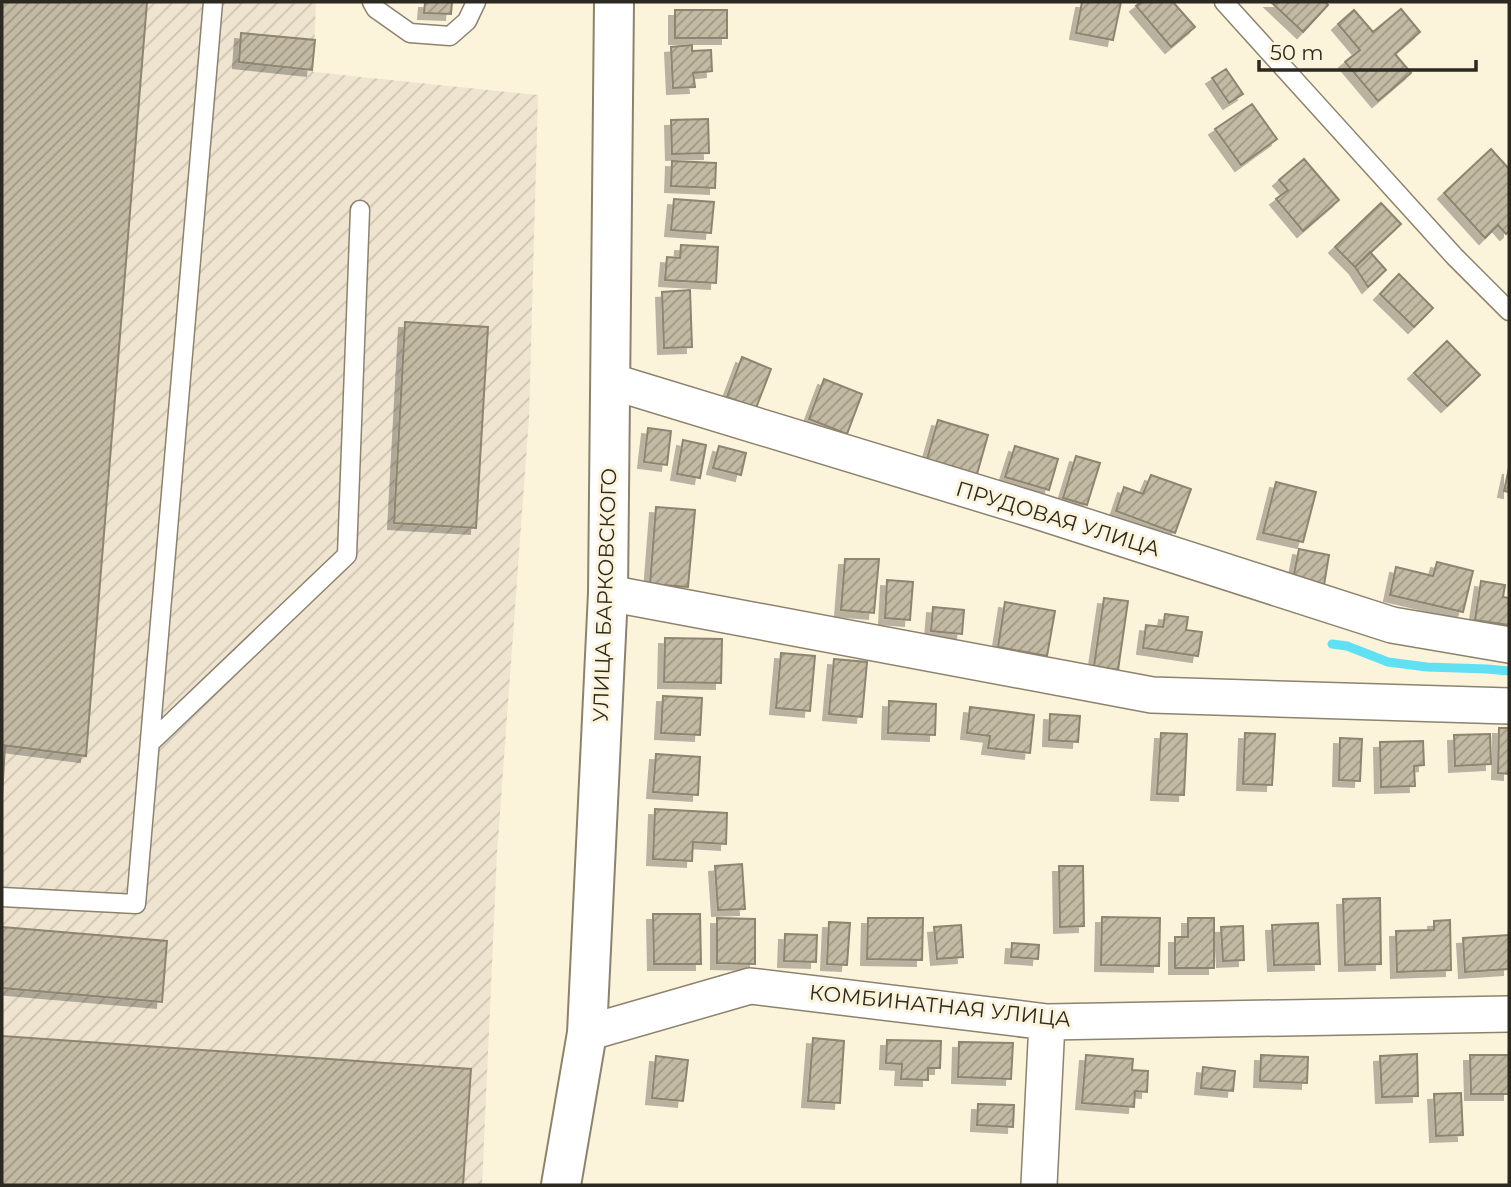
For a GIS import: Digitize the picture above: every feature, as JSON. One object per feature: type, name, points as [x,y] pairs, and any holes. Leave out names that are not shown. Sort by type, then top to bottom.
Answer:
[{"type":"street","name":"УЛИЦА БАРКОВСКОГО","points":[[561,1185],[587,1033],[608,593],[614,2]]},
{"type":"street","name":"ПРУДОВАЯ УЛИЦА","points":[[610,382],[1034,510],[1392,625],[1509,645]]},
{"type":"street","points":[[608,593],[1152,695],[1509,706]]},
{"type":"street","name":"КОМБИНАТНАЯ УЛИЦА","points":[[587,1033],[750,986],[1047,1022],[1509,1014]]},
{"type":"street","points":[[1038,1185],[1047,1022]]},
{"type":"lane","points":[[2,897],[136,904],[213,2]]},
{"type":"lane","points":[[372,2],[376,9],[410,33],[450,36],[467,21],[476,2]]},
{"type":"lane","points":[[1224,2],[1455,257],[1509,311]]},
{"type":"lane","points":[[150,743],[347,555],[360,210]]},
{"type":"shaded area","points":[[2,2],[316,2],[313,72],[538,95],[529,417],[497,853],[482,1185],[2,1185]]},
{"type":"building","points":[[2,2],[147,2],[86,756],[2,745]]},
{"type":"building","points":[[425,2],[452,2],[451,14],[424,13]]},
{"type":"building","points":[[1082,2],[1121,2],[1113,40],[1076,33]]},
{"type":"building","points":[[1141,2],[1173,2],[1195,27],[1171,47],[1136,6]]},
{"type":"building","points":[[1271,2],[1325,2],[1328,5],[1303,32]]},
{"type":"building","points":[[1401,9],[1420,32],[1395,54],[1411,73],[1378,101],[1345,62],[1360,50],[1338,24],[1354,10],[1373,32]]},
{"type":"building","points":[[675,10],[727,10],[727,38],[675,38]]},
{"type":"building","points":[[241,33],[315,40],[312,70],[239,62]]},
{"type":"building","points":[[692,45],[692,51],[711,50],[712,71],[693,73],[695,87],[673,88],[671,47]]},
{"type":"building","points":[[1226,69],[1243,94],[1229,103],[1212,78]]},
{"type":"building","points":[[1252,104],[1277,139],[1241,165],[1215,129]]},
{"type":"building","points":[[708,119],[709,153],[672,154],[671,120]]},
{"type":"building","points":[[1491,149],[1509,169],[1509,231],[1506,234],[1498,225],[1485,238],[1444,193]]},
{"type":"building","points":[[1304,159],[1339,200],[1303,231],[1276,199],[1288,190],[1279,180]]},
{"type":"building","points":[[672,161],[716,163],[715,188],[671,186]]},
{"type":"building","points":[[674,199],[714,202],[711,233],[671,230]]},
{"type":"building","points":[[1381,203],[1401,224],[1355,267],[1335,247]]},
{"type":"building","points":[[681,245],[718,247],[716,283],[665,280],[667,257],[680,258]]},
{"type":"building","points":[[1370,252],[1386,270],[1368,287],[1355,267]]},
{"type":"building","points":[[1399,274],[1433,308],[1414,327],[1380,294]]},
{"type":"building","points":[[690,290],[692,347],[664,348],[662,292]]},
{"type":"building","points":[[405,322],[488,327],[476,528],[394,523]]},
{"type":"building","points":[[1447,341],[1480,375],[1447,406],[1414,373]]},
{"type":"building","points":[[742,357],[771,369],[756,408],[727,397]]},
{"type":"building","points":[[824,379],[862,394],[847,434],[809,419]]},
{"type":"building","points":[[938,420],[988,435],[977,474],[927,459]]},
{"type":"building","points":[[648,428],[671,431],[667,465],[644,462]]},
{"type":"building","points":[[683,440],[706,445],[700,478],[677,474]]},
{"type":"building","points":[[719,446],[746,453],[741,475],[713,468]]},
{"type":"building","points":[[1015,446],[1058,459],[1049,490],[1005,477]]},
{"type":"building","points":[[1076,456],[1100,463],[1087,505],[1063,498]]},
{"type":"building","points":[[1509,468],[1509,492],[1504,491]]},
{"type":"building","points":[[1151,475],[1191,489],[1175,533],[1116,511],[1124,487],[1143,494]]},
{"type":"building","points":[[1276,482],[1316,492],[1303,542],[1263,533]]},
{"type":"building","points":[[656,507],[695,510],[688,587],[650,584]]},
{"type":"building","points":[[1299,549],[1329,555],[1324,585],[1293,579]]},
{"type":"building","points":[[845,559],[879,559],[874,613],[841,610]]},
{"type":"building","points":[[1437,562],[1473,571],[1463,612],[1390,595],[1396,567],[1433,576]]},
{"type":"building","points":[[887,580],[913,582],[910,620],[885,618]]},
{"type":"building","points":[[1481,581],[1505,585],[1503,597],[1509,598],[1509,625],[1475,620]]},
{"type":"building","points":[[1104,598],[1128,601],[1118,670],[1094,666]]},
{"type":"building","points":[[1005,602],[1055,611],[1047,656],[998,647]]},
{"type":"building","points":[[933,607],[964,610],[962,634],[931,631]]},
{"type":"building","points":[[1165,614],[1188,617],[1186,630],[1202,632],[1198,656],[1143,648],[1146,625],[1163,627]]},
{"type":"building","points":[[665,638],[722,639],[721,683],[664,682]]},
{"type":"building","points":[[781,653],[815,656],[810,711],[776,708]]},
{"type":"building","points":[[834,659],[867,662],[862,717],[829,714]]},
{"type":"building","points":[[663,696],[702,698],[700,735],[661,733]]},
{"type":"building","points":[[889,701],[936,704],[935,735],[888,733]]},
{"type":"building","points":[[970,707],[1034,715],[1030,753],[988,748],[990,736],[967,733]]},
{"type":"building","points":[[1050,714],[1080,716],[1078,742],[1049,740]]},
{"type":"building","points":[[1499,728],[1509,728],[1509,774],[1498,773]]},
{"type":"building","points":[[1161,733],[1187,734],[1184,795],[1157,794]]},
{"type":"building","points":[[1245,733],[1275,734],[1272,785],[1243,784]]},
{"type":"building","points":[[1490,734],[1491,764],[1455,766],[1454,735]]},
{"type":"building","points":[[1340,738],[1362,739],[1360,781],[1339,780]]},
{"type":"building","points":[[1423,741],[1424,765],[1414,766],[1415,786],[1381,787],[1380,742]]},
{"type":"building","points":[[2,745],[5,746],[2,797]]},
{"type":"building","points":[[656,754],[700,757],[698,795],[653,792]]},
{"type":"building","points":[[655,809],[727,813],[726,844],[693,842],[692,861],[653,859]]},
{"type":"building","points":[[742,864],[745,909],[718,910],[715,866]]},
{"type":"building","points":[[1059,866],[1083,866],[1084,926],[1060,927]]},
{"type":"building","points":[[1380,898],[1381,964],[1345,965],[1343,899]]},
{"type":"building","points":[[653,914],[700,914],[701,964],[654,964]]},
{"type":"building","points":[[1102,917],[1160,918],[1159,966],[1101,965]]},
{"type":"building","points":[[717,918],[755,919],[755,964],[717,963]]},
{"type":"building","points":[[868,918],[923,918],[922,960],[867,959]]},
{"type":"building","points":[[1188,918],[1214,918],[1214,968],[1175,968],[1175,937],[1188,937]]},
{"type":"building","points":[[1450,920],[1451,970],[1397,972],[1396,931],[1434,930],[1434,921]]},
{"type":"building","points":[[829,922],[850,923],[847,965],[827,964]]},
{"type":"building","points":[[1318,923],[1320,964],[1274,965],[1272,925]]},
{"type":"building","points":[[961,925],[963,957],[937,959],[934,927]]},
{"type":"building","points":[[1243,926],[1244,960],[1223,961],[1221,927]]},
{"type":"building","points":[[2,927],[167,941],[162,1002],[2,988]]},
{"type":"building","points":[[785,934],[817,935],[816,962],[784,961]]},
{"type":"building","points":[[1509,935],[1509,969],[1465,972],[1463,938]]},
{"type":"building","points":[[1012,943],[1039,945],[1038,959],[1011,957]]},
{"type":"building","points":[[2,1036],[471,1069],[463,1185],[2,1185]]},
{"type":"building","points":[[813,1038],[844,1041],[840,1103],[808,1101]]},
{"type":"building","points":[[887,1040],[941,1041],[940,1068],[928,1068],[928,1080],[901,1079],[902,1064],[886,1063]]},
{"type":"building","points":[[959,1042],[1013,1043],[1011,1079],[958,1077]]},
{"type":"building","points":[[1417,1054],[1418,1096],[1382,1097],[1380,1056]]},
{"type":"building","points":[[1086,1055],[1133,1059],[1132,1070],[1148,1071],[1147,1092],[1135,1091],[1134,1107],[1082,1103]]},
{"type":"building","points":[[1261,1055],[1308,1057],[1307,1083],[1260,1081]]},
{"type":"building","points":[[1470,1055],[1509,1055],[1509,1094],[1471,1094]]},
{"type":"building","points":[[656,1056],[688,1060],[683,1101],[652,1098]]},
{"type":"building","points":[[1203,1067],[1235,1071],[1233,1091],[1201,1088]]},
{"type":"building","points":[[1461,1093],[1463,1135],[1436,1136],[1434,1094]]},
{"type":"building","points":[[978,1104],[1014,1105],[1013,1127],[977,1125]]},
{"type":"waterway","points":[[1332,644],[1347,646],[1388,662],[1509,671]]}]
